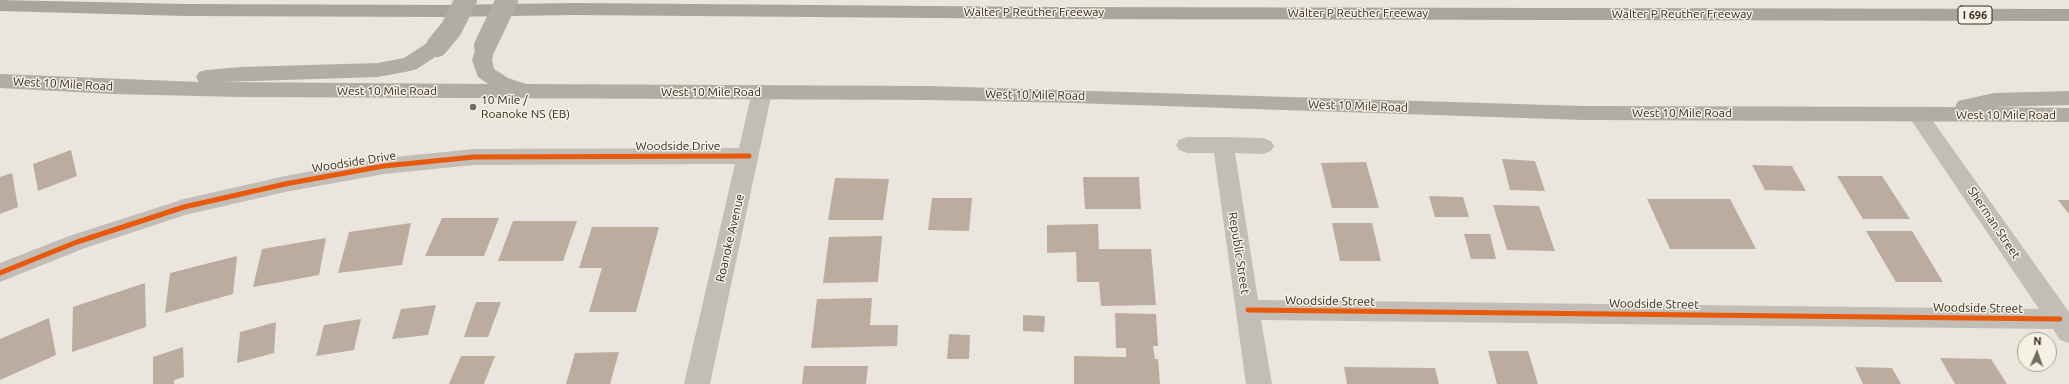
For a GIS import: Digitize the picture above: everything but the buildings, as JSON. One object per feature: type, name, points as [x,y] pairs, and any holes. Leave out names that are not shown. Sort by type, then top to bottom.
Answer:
[{"type":"highway","name":"Walter P Reuther Freeway","points":[[0,5],[186,10],[444,11],[574,9],[1051,13],[2069,15]]},
{"type":"main road","points":[[113,87],[241,74],[378,70],[410,64],[437,46],[451,29],[466,0]]},
{"type":"main road","points":[[507,0],[485,46],[482,60],[486,72],[501,83],[531,91]]},
{"type":"main road","name":"West 10 Mile Road","points":[[0,81],[113,87],[366,92],[762,92],[1074,96],[1426,109],[1583,113],[2069,115]]},
{"type":"main road","points":[[1918,115],[1994,100],[2069,98]]},
{"type":"street","name":"Roanoke Avenue","points":[[697,384],[762,92]]},
{"type":"street","name":"Sherman Street","points":[[1918,115],[2064,326]]},
{"type":"street","points":[[1187,145],[1264,146]]},
{"type":"street","name":"Republic Street","points":[[1223,145],[1259,384]]},
{"type":"street","name":"Woodside Drive","points":[[0,273],[77,242],[184,207],[285,184],[384,166],[474,157],[748,156]]},
{"type":"street","name":"Woodside Street","points":[[1248,310],[2064,326]]},
{"type":"cycle path","points":[[0,273],[77,242],[184,207],[285,184],[384,166],[474,157],[749,156]]},
{"type":"cycle path","points":[[1248,310],[2060,319]]},
{"type":"place","name":"10 Mile / Roanoke NS (EB)","points":[[473,107]]}]
